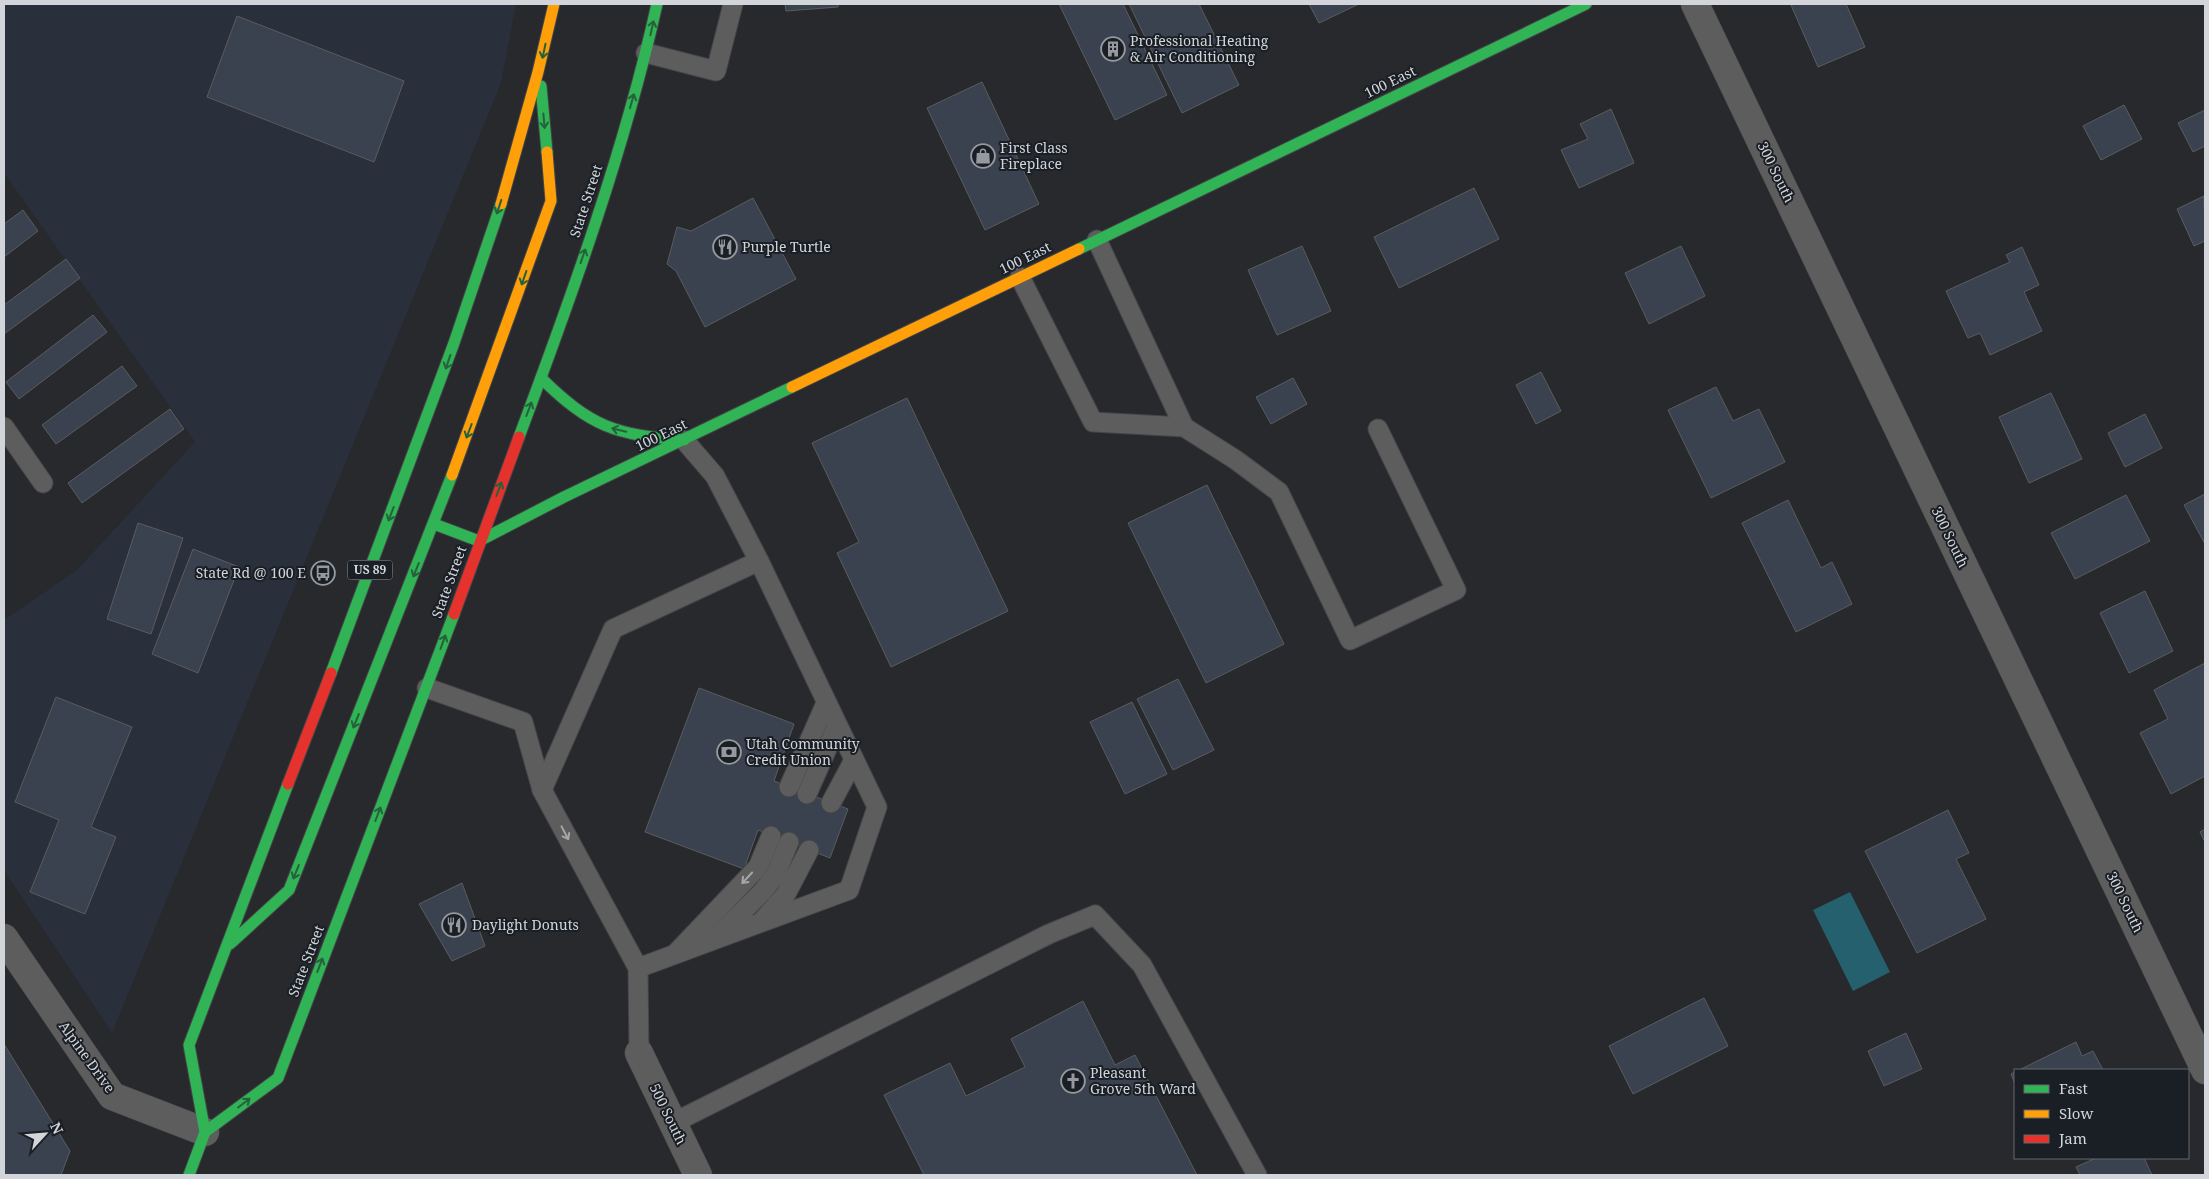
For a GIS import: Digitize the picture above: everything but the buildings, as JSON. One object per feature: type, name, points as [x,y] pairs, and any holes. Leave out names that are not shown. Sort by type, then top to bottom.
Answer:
[{"type":"main road","name":"US 89","points":[[205,1132],[189,1045],[439,388],[506,186],[540,72],[554,4]]},
{"type":"main road","name":"State Street","points":[[205,1132],[278,1078],[427,688],[479,541],[541,378],[607,187],[646,53],[658,4]]},
{"type":"main road","name":"100 East","points":[[479,541],[564,497],[1586,4]]},
{"type":"main road","points":[[226,947],[289,890],[484,394],[551,201],[540,72]]},
{"type":"main road","points":[[541,378],[591,420],[607,428],[651,438],[684,440]]},
{"type":"main road","points":[[434,524],[479,541]]},
{"type":"main road","points":[[189,1175],[205,1132]]},
{"type":"street","name":"300 South","points":[[1696,4],[2205,1070]]},
{"type":"street","name":"Alpine Drive","points":[[4,938],[112,1096],[205,1132]]},
{"type":"street","name":"500 South","points":[[638,1053],[698,1175]]},
{"type":"lane","points":[[646,53],[716,71],[734,4]]},
{"type":"lane","points":[[1097,240],[1184,427]]},
{"type":"lane","points":[[1020,277],[1093,422],[1184,427],[1236,460],[1279,492],[1350,640],[1456,590],[1378,429]]},
{"type":"lane","points":[[4,427],[44,483]]},
{"type":"lane","points":[[638,968],[849,890],[877,807],[759,561],[715,476],[684,440]]},
{"type":"lane","points":[[542,790],[613,629],[759,561]]},
{"type":"lane","points":[[427,688],[523,722],[542,790],[638,968],[638,1053]]},
{"type":"lane","points":[[790,787],[826,703]]},
{"type":"lane","points":[[807,794],[837,726]]},
{"type":"lane","points":[[831,803],[854,760]]},
{"type":"lane","points":[[674,956],[758,867],[771,836]]},
{"type":"lane","points":[[712,942],[762,892],[775,876],[788,842]]},
{"type":"lane","points":[[759,924],[786,894],[810,850]]},
{"type":"lane","points":[[672,1123],[1049,934],[1095,915],[1142,965],[1258,1175]]},
{"type":"shaded area","points":[[4,4],[516,4],[501,83],[112,1033],[4,870],[4,620],[77,570],[195,442],[4,173]]},
{"type":"water","points":[[1850,892],[1890,972],[1853,991],[1813,910]]},
{"type":"traffic: fast","points":[[519,437],[596,223],[629,114],[657,4]]},
{"type":"traffic: fast","points":[[1079,249],[1586,4]]},
{"type":"traffic: fast","points":[[541,86],[547,152]]},
{"type":"traffic: fast","points":[[331,673],[454,343],[501,204]]},
{"type":"traffic: fast","points":[[541,378],[575,408],[605,426],[640,435],[684,440]]},
{"type":"traffic: fast","points":[[479,541],[564,497],[792,387]]},
{"type":"traffic: fast","points":[[230,944],[289,890],[452,475]]},
{"type":"traffic: fast","points":[[434,524],[479,541]]},
{"type":"traffic: fast","points":[[205,1132],[278,1078],[454,614]]},
{"type":"traffic: fast","points":[[189,1175],[205,1132],[189,1045],[288,784]]},
{"type":"traffic: slow","points":[[501,204],[538,72],[554,4]]},
{"type":"traffic: slow","points":[[452,475],[551,201],[547,152]]},
{"type":"traffic: slow","points":[[792,387],[1079,249]]},
{"type":"traffic: jam","points":[[454,614],[519,437]]},
{"type":"traffic: jam","points":[[288,784],[331,673]]},
{"type":"place","name":"Professional Heating & Air Conditioning","points":[[1113,49]]},
{"type":"place","name":"First Class Fireplace","points":[[983,156]]},
{"type":"place","name":"Purple Turtle","points":[[725,247]]},
{"type":"place","name":"State Rd @ 100 E","points":[[323,573]]},
{"type":"place","name":"Utah Community Credit Union","points":[[729,752]]},
{"type":"place","name":"Daylight Donuts","points":[[454,925]]},
{"type":"place","name":"Pleasant Grove 5th Ward","points":[[1073,1081]]}]
